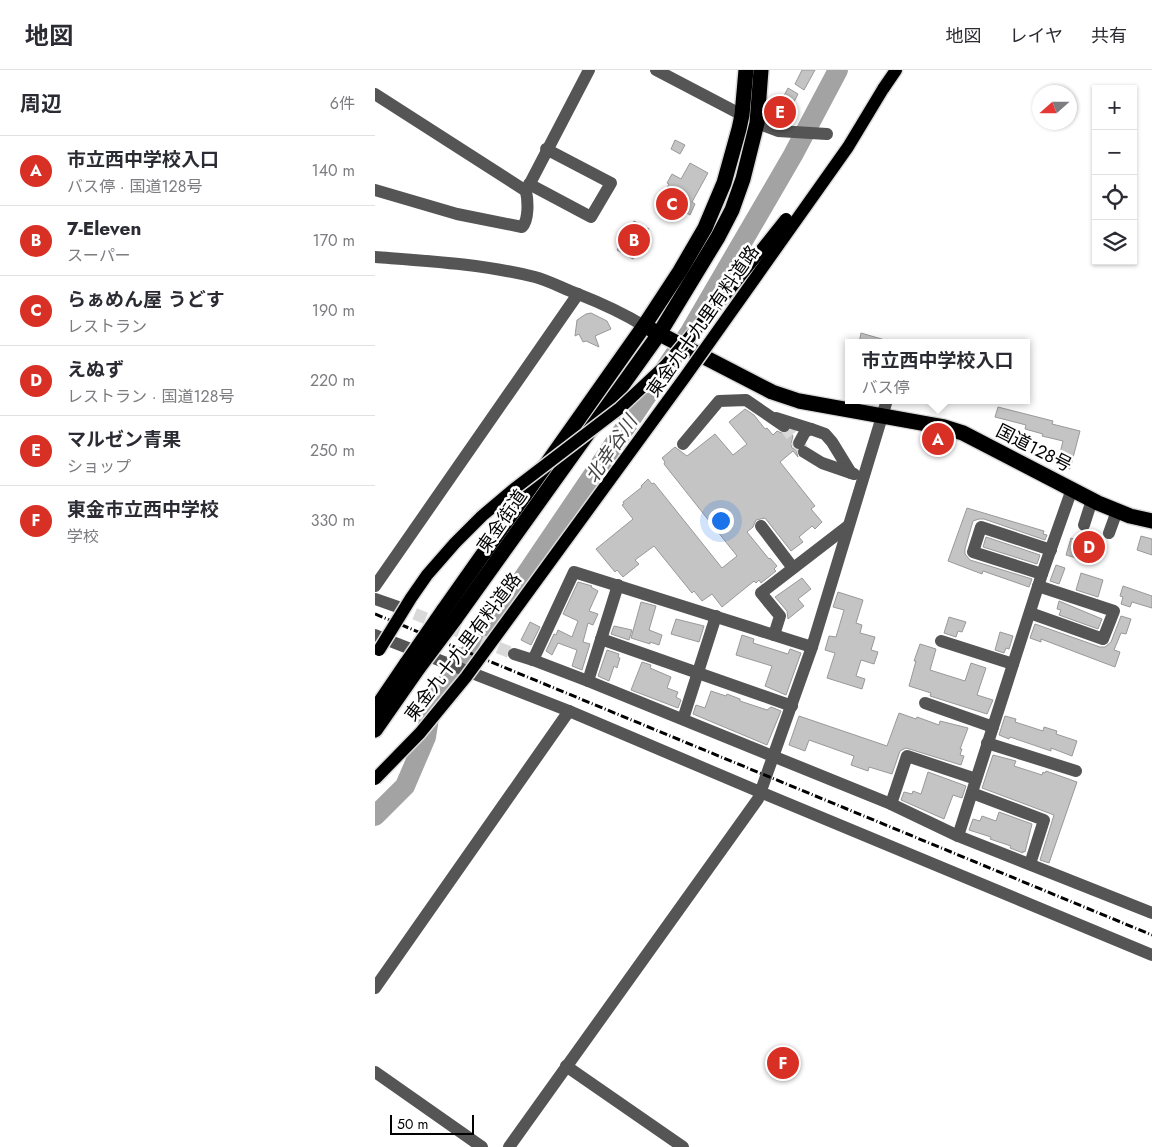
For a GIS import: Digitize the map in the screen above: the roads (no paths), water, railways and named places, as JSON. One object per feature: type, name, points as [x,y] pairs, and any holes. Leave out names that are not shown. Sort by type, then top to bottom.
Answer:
[{"type":"highway","name":"東金街道","points":[[449,615],[644,326],[705,228],[724,183],[742,115],[746,70]]},
{"type":"highway","name":"東金街道","points":[[375,710],[413,665],[659,334],[718,237],[732,210],[743,180],[757,123],[761,70]]},
{"type":"highway","name":"国道128号","points":[[644,326],[772,392],[799,401],[944,427],[963,433],[1093,500],[1117,511],[1152,521]]},
{"type":"highway","name":"東金街道","points":[[375,730],[413,665]]},
{"type":"main road","name":"東金九十九里有料道路","points":[[375,779],[420,733],[466,677],[653,423],[848,147],[895,70]]},
{"type":"main road","name":"東金九十九里有料道路","points":[[377,654],[427,575],[482,516],[555,456],[620,408],[666,365],[723,299],[782,225],[883,89]]},
{"type":"street","points":[[375,190],[457,214],[522,227],[525,223],[527,188],[589,70]]},
{"type":"street","points":[[656,70],[742,115]]},
{"type":"street","points":[[375,94],[527,188],[591,217],[611,183],[546,149]]},
{"type":"street","points":[[757,123],[778,132],[792,131],[827,134]]},
{"type":"street","points":[[375,257],[429,261],[500,270],[537,278],[578,294],[627,316],[644,326]]},
{"type":"street","points":[[375,586],[578,294]]},
{"type":"street","points":[[683,444],[719,401],[746,400],[783,426]]},
{"type":"street","points":[[509,1147],[759,799],[812,647],[848,526],[857,475],[883,416],[886,404]]},
{"type":"street","points":[[767,415],[825,434],[857,475]]},
{"type":"street","points":[[811,429],[805,432],[801,447],[822,463],[857,475]]},
{"type":"street","points":[[958,836],[1040,580],[1072,489]]},
{"type":"street","points":[[1084,524],[1093,500]]},
{"type":"street","points":[[1109,533],[1117,511]]},
{"type":"street","points":[[761,526],[793,568]]},
{"type":"street","points":[[774,635],[779,616],[761,593],[848,526]]},
{"type":"street","points":[[1030,613],[1103,638],[1114,611],[973,552],[981,528],[1051,550]]},
{"type":"street","points":[[533,660],[574,572],[812,647]]},
{"type":"street","points":[[589,682],[618,585]]},
{"type":"street","points":[[375,599],[397,607]]},
{"type":"street","points":[[683,720],[716,616]]},
{"type":"street","points":[[375,635],[569,711],[1152,955]]},
{"type":"street","points":[[601,639],[792,706]]},
{"type":"street","points":[[941,641],[1013,664]]},
{"type":"street","points":[[514,654],[589,682],[891,804],[958,836],[1152,913]]},
{"type":"street","points":[[925,703],[993,727]]},
{"type":"street","points":[[375,988],[569,711]]},
{"type":"street","points":[[987,743],[1076,771]]},
{"type":"street","points":[[891,804],[907,756],[976,779]]},
{"type":"street","points":[[972,793],[1044,820],[1030,864]]},
{"type":"street","points":[[566,1066],[683,1147]]},
{"type":"street","points":[[375,1072],[482,1147]]},
{"type":"waterway","name":"北幸谷川","points":[[375,816],[405,786],[426,737],[432,699],[453,676],[509,599],[690,332],[793,155],[838,70]]},
{"type":"tunnel","points":[[784,426],[804,451]]},
{"type":"tunnel","points":[[398,607],[514,654]]},
{"type":"railway","points":[[375,614],[1152,935]]},
{"type":"place","name":"マルゼン青果","points":[[780,112]]},
{"type":"place","name":"らぁめん屋 うどす","points":[[672,204]]},
{"type":"place","name":"7-Eleven","points":[[634,240]]},
{"type":"place","name":"市立西中学校入口","points":[[938,439]]},
{"type":"place","name":"えぬず","points":[[1089,547]]},
{"type":"place","name":"東金市立西中学校","points":[[783,1063]]}]
